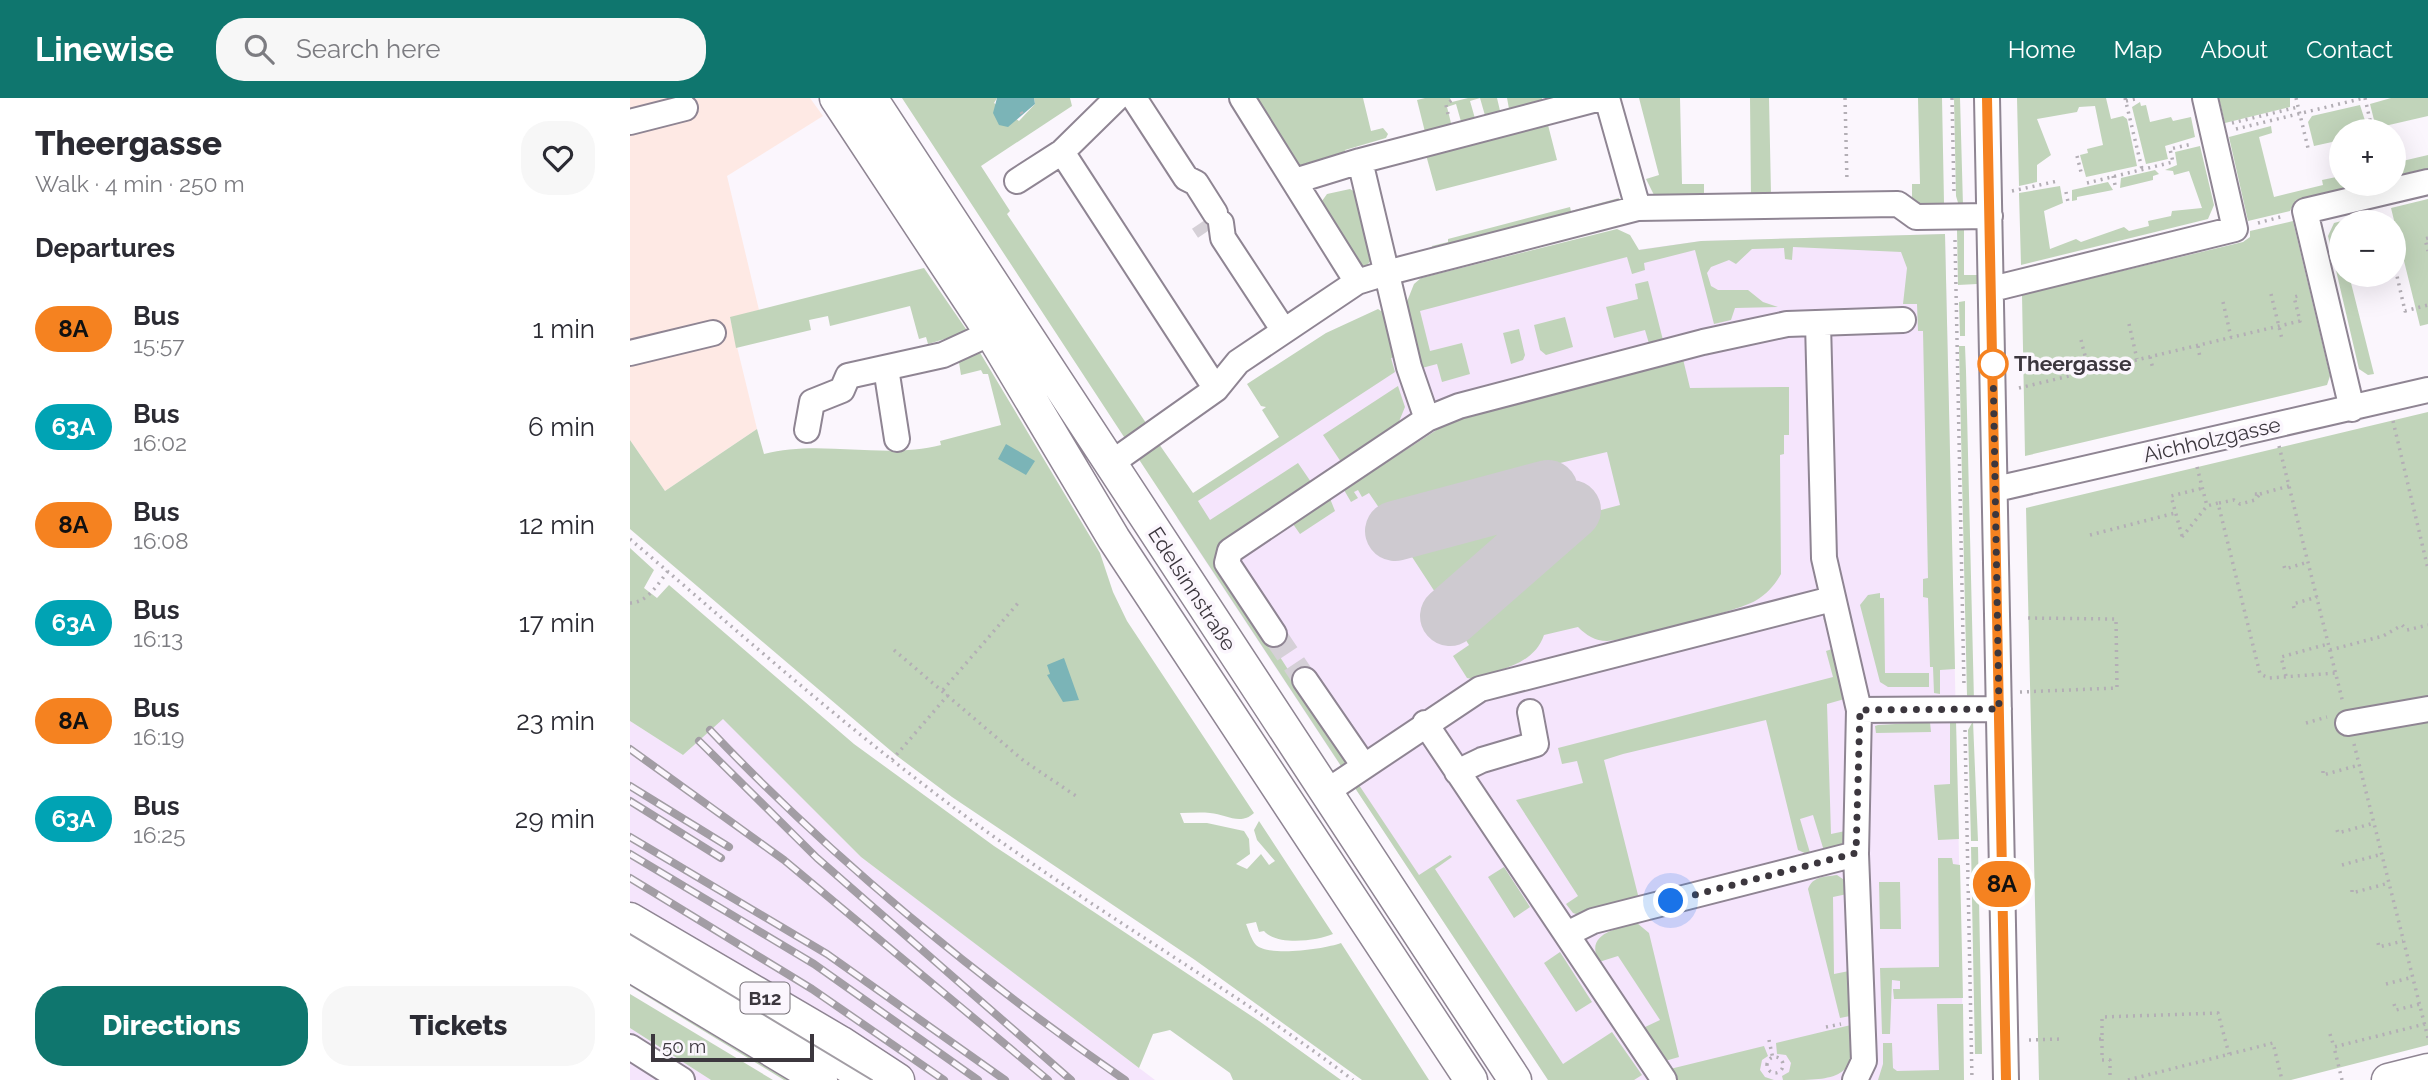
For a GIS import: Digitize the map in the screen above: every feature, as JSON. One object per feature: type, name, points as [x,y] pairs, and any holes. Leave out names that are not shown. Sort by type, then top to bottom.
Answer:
[{"type":"main road","name":"Edelsinnstraße","points":[[836,98],[991,333],[1114,539],[1471,1080]]},
{"type":"main road","name":"Edelsinnstraße","points":[[871,98],[1515,1080]]},
{"type":"main road","name":"B12","points":[[630,919],[840,1042],[898,1080]]},
{"type":"main road","name":"B12","points":[[630,965],[821,1080]]},
{"type":"main road","points":[[2388,1080],[2428,1070]]},
{"type":"street","points":[[1017,181],[1062,152],[1117,98]]},
{"type":"street","points":[[1134,98],[1186,178],[1196,183],[1214,226],[1284,331]]},
{"type":"street","points":[[1242,98],[1357,282]]},
{"type":"street","points":[[1295,181],[1559,104],[1601,98]]},
{"type":"street","points":[[1607,98],[1638,208]]},
{"type":"street","points":[[1987,98],[2006,1080]]},
{"type":"street","points":[[1992,289],[2235,229],[2205,98]]},
{"type":"street","points":[[630,122],[685,108]]},
{"type":"street","points":[[1062,152],[1216,389]]},
{"type":"street","points":[[1360,161],[1409,367],[1427,419]]},
{"type":"street","points":[[2352,409],[2305,211],[2428,183]]},
{"type":"street","points":[[1110,464],[1216,389],[1238,362],[1357,282],[1386,273],[1638,208],[1898,204],[1916,217],[1990,216]]},
{"type":"street","points":[[1274,634],[1227,563],[1230,551],[1427,419],[1459,406],[1703,342],[1787,324],[1903,320]]},
{"type":"street","points":[[1818,323],[1824,558],[1860,710],[1856,853],[1864,1061],[1855,1080]]},
{"type":"street","points":[[630,353],[713,333]]},
{"type":"street","points":[[807,430],[812,402],[842,390],[848,376],[943,355],[991,333]]},
{"type":"street","points":[[886,368],[897,439]]},
{"type":"street","name":"Aichholzgasse","points":[[1996,489],[2428,390]]},
{"type":"street","points":[[1325,792],[1479,689],[1832,599]]},
{"type":"street","points":[[1305,680],[1364,765]]},
{"type":"street","points":[[1860,710],[1965,712],[1999,701]]},
{"type":"street","points":[[2348,723],[2428,709]]},
{"type":"street","points":[[1457,772],[1482,760],[1536,744],[1530,712]]},
{"type":"street","points":[[1425,723],[1664,1080]]},
{"type":"street","points":[[1567,934],[1593,921],[1856,853]]},
{"type":"street","points":[[630,939],[863,1080]]},
{"type":"street","points":[[630,1047],[681,1080]]},
{"type":"path","points":[[1844,98],[1848,205]]},
{"type":"path","points":[[1952,98],[1972,1080]]},
{"type":"path","points":[[2139,98],[2126,100],[2142,169]]},
{"type":"path","points":[[2296,98],[2308,148]]},
{"type":"path","points":[[2213,131],[2365,98],[2370,119]]},
{"type":"path","points":[[2213,131],[2298,107]]},
{"type":"path","points":[[2087,183],[2173,162],[2170,149],[2184,146]]},
{"type":"path","points":[[2077,156],[2081,172]]},
{"type":"path","points":[[2161,165],[2163,173]]},
{"type":"path","points":[[2113,176],[2116,189]]},
{"type":"path","points":[[2038,186],[2059,181]]},
{"type":"path","points":[[2066,192],[2068,202]]},
{"type":"path","points":[[2235,229],[2305,211]]},
{"type":"path","points":[[2428,238],[2425,239],[2428,251]]},
{"type":"path","points":[[2399,287],[2405,312],[2428,305]]},
{"type":"path","points":[[2271,294],[2282,339]]},
{"type":"path","points":[[2223,302],[2231,337]]},
{"type":"path","points":[[2019,388],[2300,321]]},
{"type":"path","points":[[2129,324],[2137,359]]},
{"type":"path","points":[[2081,340],[2089,371]]},
{"type":"path","points":[[2198,345],[2200,358]]},
{"type":"path","points":[[2150,356],[2153,369]]},
{"type":"path","points":[[2388,400],[2428,569]]},
{"type":"path","points":[[2192,445],[2207,506]]},
{"type":"path","points":[[2396,456],[2396,459],[2402,457]]},
{"type":"path","points":[[2253,494],[2289,486]]},
{"type":"path","points":[[2203,488],[2171,496],[2182,537],[2207,506],[2234,500],[2240,504],[2255,500],[2260,494]]},
{"type":"path","points":[[2406,500],[2407,503],[2412,502]]},
{"type":"path","points":[[2218,503],[2256,668],[2269,678],[2336,673]]},
{"type":"path","points":[[2090,535],[2175,513]]},
{"type":"path","points":[[630,539],[892,760],[1020,855],[1191,967],[1353,1080]]},
{"type":"path","points":[[2418,552],[2419,556],[2425,554]]},
{"type":"path","points":[[2284,566],[2284,569],[2308,562]]},
{"type":"path","points":[[630,603],[637,603],[650,593],[668,572]]},
{"type":"path","points":[[2294,608],[2293,604],[2317,597]]},
{"type":"path","points":[[943,691],[1019,602]]},
{"type":"path","points":[[1999,701],[2117,688],[2116,619],[2024,618]]},
{"type":"path","points":[[2330,650],[2383,636],[2394,627],[2402,625],[2404,631],[2428,625]]},
{"type":"path","points":[[2286,676],[2281,657],[2329,644]]},
{"type":"path","points":[[894,650],[1024,761],[1079,798]]},
{"type":"path","points":[[892,760],[948,695]]},
{"type":"path","points":[[2323,772],[2323,775],[2359,765]]},
{"type":"path","points":[[2337,830],[2338,833],[2374,823]]},
{"type":"path","points":[[2342,865],[2382,854]]},
{"type":"path","points":[[2352,890],[2353,893],[2389,883]]},
{"type":"path","points":[[2378,943],[2379,947],[2403,941]]},
{"type":"path","points":[[2386,984],[2413,976]]},
{"type":"path","points":[[2394,1004],[2396,1010],[2420,1004]]},
{"type":"path","points":[[2110,1080],[2110,1060],[2102,1060],[2102,1017],[2218,1013],[2229,1054]]},
{"type":"path","points":[[2334,1047],[2425,1024]]},
{"type":"path","points":[[2330,1034],[2342,1080]]},
{"type":"path","points":[[2005,1041],[2062,1039]]},
{"type":"path","points":[[1769,1040],[1773,1059]]},
{"type":"path","points":[[2128,1080],[2273,1043],[2282,1080]]},
{"type":"path","points":[[1773,1059],[1783,1062],[1782,1069],[1777,1071],[1767,1069],[1768,1062],[1773,1059]]},
{"type":"path","points":[[1777,1071],[1779,1080]]},
{"type":"shaded area","points":[[630,98],[810,98],[823,116],[727,176],[759,310],[730,318],[757,429],[665,491],[630,440]]},
{"type":"shaded area","points":[[1945,234],[1964,1080],[1548,1080],[1177,518],[1279,437],[1344,326],[1614,253],[1701,241]]},
{"type":"shaded area","points":[[723,718],[861,857],[1155,1080],[909,1080],[630,913],[630,721],[683,755]]},
{"type":"shaded area","points":[[630,1028],[711,1080],[630,1080]]},
{"type":"green space","points":[[902,98],[997,98],[994,103],[1019,121],[1035,104],[1034,98],[1070,98],[1072,106],[981,166],[1010,211],[1007,214],[1148,426],[1126,440]]},
{"type":"green space","points":[[1253,98],[1363,98],[1371,131],[1383,128],[1388,134],[1386,138],[1345,150],[1346,155],[1304,166],[1296,164]]},
{"type":"green space","points":[[1450,98],[1452,102],[1480,98],[1470,101],[1476,122],[1462,125],[1456,104],[1447,107],[1452,127],[1425,132],[1417,100]]},
{"type":"green space","points":[[1480,98],[1497,98],[1501,115],[1486,119]]},
{"type":"green space","points":[[1507,98],[1542,98],[1542,104],[1510,114]]},
{"type":"green space","points":[[1639,98],[1680,98],[1682,184],[1704,184],[1704,196],[1654,195],[1646,179],[1659,175]]},
{"type":"green space","points":[[1750,98],[1769,98],[1771,194],[1751,198]]},
{"type":"green space","points":[[1918,98],[1942,98],[1944,203],[1915,204],[1912,199],[1912,184],[1920,184]]},
{"type":"green space","points":[[1954,98],[1960,98],[1963,206],[1959,206],[1956,196]]},
{"type":"green space","points":[[2017,98],[2106,98],[2111,119],[2123,116],[2127,119],[2137,166],[2086,177],[2080,155],[2088,153],[2087,149],[2103,145],[2095,106],[2079,107],[2077,112],[2037,119],[2051,155],[2037,165],[2037,182],[2019,186]]},
{"type":"green space","points":[[2219,98],[2290,98],[2290,107],[2225,123]]},
{"type":"green space","points":[[2391,98],[2428,98],[2428,116],[2406,121],[2374,119],[2370,104]]},
{"type":"green space","points":[[2140,102],[2141,106],[2146,105],[2150,122],[2171,117],[2173,121],[2191,117],[2195,137],[2165,146],[2168,159],[2146,164],[2132,107]]},
{"type":"green space","points":[[2360,105],[2364,119],[2329,119],[2329,143],[2314,146],[2308,122],[2312,116]]},
{"type":"green space","points":[[1548,125],[1557,160],[1436,191],[1426,155]]},
{"type":"green space","points":[[2271,126],[2272,133],[2259,137],[2274,197],[2323,185],[2322,180],[2329,179],[2329,192],[2296,200],[2290,211],[2248,221],[2229,137]]},
{"type":"green space","points":[[2200,146],[2214,205],[2208,219],[2021,265],[2019,193],[2060,186],[2063,203],[2044,211],[2050,249],[2076,239],[2081,242],[2124,227],[2129,231],[2149,226],[2148,221],[2171,216],[2172,211],[2202,208],[2189,171],[2174,175],[2173,171],[2165,170],[2177,165],[2175,152]]},
{"type":"green space","points":[[2428,155],[2428,168],[2406,173],[2406,160]]},
{"type":"green space","points":[[2155,170],[2159,174],[2153,176],[2153,180],[2120,188],[2121,178]]},
{"type":"green space","points":[[2108,182],[2113,190],[2077,197],[2077,200],[2072,201],[2072,190]]},
{"type":"green space","points":[[1350,189],[1355,192],[1371,260],[1366,267],[1362,266],[1322,201],[1327,194]]},
{"type":"green space","points":[[1619,198],[1620,201],[1433,251],[1432,246],[1448,242],[1448,239],[1570,207],[1571,211]]},
{"type":"green space","points":[[2428,199],[2428,324],[2420,326],[2406,269],[2406,210],[2391,208]]},
{"type":"green space","points":[[2293,221],[2330,376],[2327,385],[2025,456],[2022,295],[2243,242],[2250,237],[2250,231]]},
{"type":"green space","points":[[1961,222],[1964,222],[1964,275],[1977,275],[1977,284],[1958,285],[1957,230]]},
{"type":"green space","points":[[1617,229],[1630,235],[1639,250],[1701,241],[1945,234],[1955,669],[1940,670],[1940,694],[1934,693],[1933,667],[1930,667],[1928,598],[1923,597],[1923,579],[1928,578],[1923,331],[1918,331],[1917,304],[1903,304],[1907,268],[1901,252],[1793,247],[1792,260],[1785,259],[1784,248],[1752,249],[1736,264],[1729,260],[1711,267],[1707,273],[1711,286],[1718,290],[1748,290],[1763,302],[1778,307],[1735,308],[1731,320],[1714,324],[1695,250],[1644,263],[1645,270],[1632,274],[1627,257],[1420,311],[1430,351],[1462,343],[1470,374],[1442,382],[1437,364],[1422,368],[1418,352],[1391,358],[1395,372],[1198,501],[1210,520],[1298,463],[1311,482],[1274,505],[1277,510],[1228,540],[1268,638],[1347,762],[1341,766],[1138,458],[1159,444],[1193,493],[1279,437],[1262,410],[1266,407],[1261,406],[1247,384],[1326,333],[1378,309],[1381,311],[1406,304],[1414,284],[1421,278]]},
{"type":"green space","points":[[924,268],[968,332],[928,344],[926,337],[919,339],[910,306],[830,326],[828,316],[809,320],[811,330],[736,348],[730,317]]},
{"type":"green space","points":[[1648,281],[1664,344],[1650,347],[1645,330],[1614,338],[1606,307],[1638,299],[1635,284]]},
{"type":"green space","points":[[2340,287],[2352,287],[2374,374],[2368,375],[2359,369]]},
{"type":"green space","points":[[1965,301],[1965,336],[1960,336],[1959,302]]},
{"type":"green space","points":[[1565,317],[1573,347],[1546,355],[1540,350],[1534,325]]},
{"type":"green space","points":[[1519,329],[1525,355],[1523,360],[1511,364],[1503,333]]},
{"type":"green space","points":[[976,346],[1100,553],[1113,592],[1127,621],[1254,813],[1238,819],[1210,813],[1180,813],[1184,823],[1207,823],[1244,831],[1249,839],[1250,854],[1236,864],[1247,869],[1261,854],[1269,865],[1275,861],[1257,840],[1254,830],[1259,821],[1333,934],[1308,940],[1278,939],[1264,931],[1259,932],[1256,922],[1246,924],[1254,943],[1263,949],[1284,951],[1323,948],[1341,943],[1429,1080],[1362,1080],[1195,960],[952,797],[897,756],[630,529],[630,440],[665,491],[757,429],[764,454],[808,448],[897,451],[919,449],[941,445],[940,441],[1001,425],[988,374],[983,374],[981,370],[961,375],[958,356]]},
{"type":"green space","points":[[1959,346],[1965,346],[1966,371],[1974,701],[1971,704],[1967,695]]},
{"type":"green space","points":[[1683,359],[1690,388],[1789,387],[1789,435],[1784,435],[1784,454],[1780,455],[1781,574],[1776,582],[1763,596],[1745,606],[1636,636],[1603,641],[1591,637],[1578,627],[1544,635],[1539,645],[1524,660],[1493,673],[1467,678],[1453,656],[1469,645],[1452,619],[1567,519],[1620,505],[1607,452],[1543,467],[1546,484],[1392,527],[1369,493],[1362,497],[1358,490],[1354,492],[1358,498],[1351,502],[1344,490],[1455,418]]},
{"type":"green space","points":[[1398,386],[1405,407],[1398,424],[1341,462],[1323,435]]},
{"type":"green space","points":[[2428,412],[2428,1045],[2291,1080],[2039,1080],[2026,508]]},
{"type":"green space","points":[[1329,496],[1335,511],[1300,534],[1288,517]]},
{"type":"green space","points":[[1549,496],[1555,519],[1448,612],[1399,537]]},
{"type":"green space","points":[[630,548],[654,570],[644,588],[657,598],[669,585],[854,744],[994,846],[1259,1021],[1341,1080],[1233,1080],[1230,1073],[1170,1030],[1153,1034],[1139,1068],[861,857],[723,719],[683,755],[630,721]]},
{"type":"green space","points":[[1880,593],[1880,598],[1884,598],[1885,673],[1929,673],[1929,687],[1888,687],[1880,682],[1860,605],[1868,595]]},
{"type":"green space","points":[[1823,618],[1830,621],[1848,698],[1827,704],[1831,834],[1850,830],[1848,841],[1824,851],[1813,815],[1800,819],[1811,856],[1798,850],[1766,720],[1623,754],[1604,760],[1638,895],[1636,899],[1579,915],[1573,913],[1566,904],[1578,896],[1516,800],[1583,783],[1577,761],[1562,764],[1558,748],[1833,677],[1826,651],[1835,648]]},
{"type":"green space","points":[[1950,721],[1956,721],[1959,839],[1938,840],[1934,785],[1950,784]]},
{"type":"green space","points":[[1973,721],[1978,841],[1971,841],[1968,730]]},
{"type":"green space","points":[[1930,722],[1931,732],[1876,733],[1875,726],[1878,725]]},
{"type":"green space","points":[[1359,785],[1419,875],[1450,855],[1452,857],[1435,869],[1563,1064],[1612,1032],[1642,1075],[1634,1080],[1548,1080],[1355,788]]},
{"type":"green space","points":[[1971,847],[1978,847],[1982,1054],[1975,1054]]},
{"type":"green space","points":[[1938,858],[1952,858],[1953,864],[1960,865],[1963,998],[1894,999],[1893,989],[1900,989],[1900,981],[1892,980],[1890,1034],[1882,1034],[1880,968],[1939,967]]},
{"type":"green space","points":[[1504,867],[1530,907],[1514,918],[1488,877]]},
{"type":"green space","points":[[1837,875],[1850,884],[1852,893],[1833,897],[1834,974],[1854,970],[1855,1015],[1840,1018],[1808,889],[1816,879]]},
{"type":"green space","points":[[1879,882],[1900,882],[1901,929],[1880,929]]},
{"type":"green space","points":[[1637,923],[1649,933],[1679,1057],[1665,1061],[1643,1028],[1660,1020],[1618,956],[1599,962],[1596,952],[1599,938],[1612,930]]},
{"type":"green space","points":[[1560,952],[1592,1002],[1576,1012],[1544,963]]},
{"type":"green space","points":[[630,970],[813,1080],[784,1080],[630,986]]},
{"type":"green space","points":[[630,994],[773,1080],[711,1080],[630,1028]]},
{"type":"green space","points":[[1937,1004],[1963,1004],[1964,1080],[1878,1080],[1883,1064],[1883,1043],[1892,1043],[1893,1068],[1897,1071],[1939,1070]]},
{"type":"green space","points":[[1855,1024],[1852,1056],[1848,1066],[1840,1073],[1817,1079],[1783,1080],[1782,1076],[1789,1072],[1791,1063],[1786,1055],[1777,1054],[1776,1043]]},
{"type":"green space","points":[[1764,1046],[1768,1056],[1762,1060],[1760,1070],[1765,1077],[1774,1080],[1677,1080],[1670,1069]]},
{"type":"water","points":[[997,98],[1034,98],[1035,104],[1008,127],[999,125],[993,113]]},
{"type":"water","points":[[1006,444],[1035,461],[1026,475],[998,459]]},
{"type":"water","points":[[1064,658],[1079,700],[1063,702],[1047,675],[1050,674],[1047,665]]},
{"type":"taxiway","points":[[1395,531],[1548,490]]},
{"type":"taxiway","points":[[1450,616],[1571,510]]},
{"type":"tunnel","points":[[1202,222],[1208,231]]},
{"type":"tunnel","points":[[1274,634],[1305,680]]},
{"type":"tram line","points":[[630,934],[872,1080]]},
{"type":"railway","points":[[710,730],[805,824],[909,916],[1016,1001],[1125,1080]]},
{"type":"railway","points":[[699,741],[817,858],[1071,1080]]},
{"type":"railway","points":[[630,749],[784,860],[1048,1080]]},
{"type":"railway","points":[[630,786],[729,847]]},
{"type":"railway","points":[[630,801],[721,858]]},
{"type":"railway","points":[[630,837],[827,954],[1005,1080]]},
{"type":"railway","points":[[630,854],[814,964],[978,1080]]},
{"type":"railway","points":[[630,878],[812,989],[944,1080]]},
{"type":"bus line","name":"8A","points":[[1987,98],[2006,1080]]},
{"type":"place","name":"Theergasse","points":[[1993,364]]},
{"type":"route","points":[[1671,901],[1856,853],[1860,710],[1965,712],[1999,709],[1993,364]]}]
